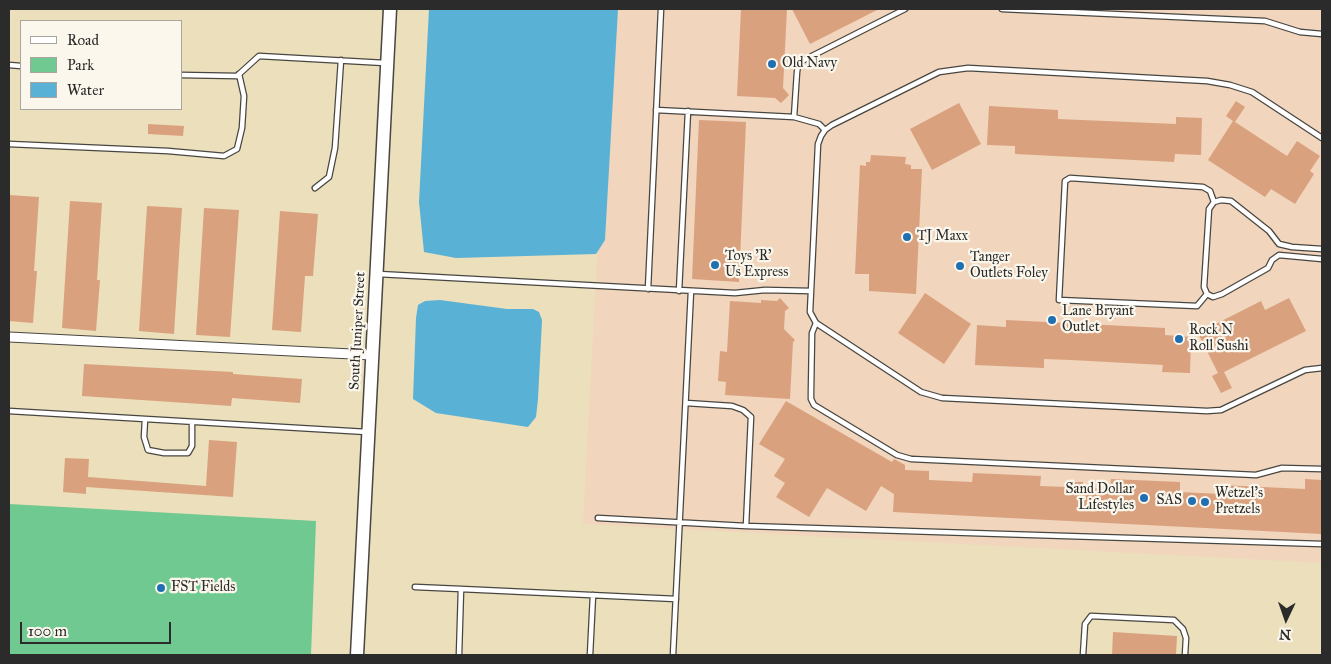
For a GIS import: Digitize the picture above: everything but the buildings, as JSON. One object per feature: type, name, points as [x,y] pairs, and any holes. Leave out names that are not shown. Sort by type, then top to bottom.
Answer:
[{"type":"street","name":"South Juniper Street","points":[[357,655],[390,9]]},
{"type":"street","points":[[9,337],[372,355]]},
{"type":"lane","points":[[648,289],[661,9]]},
{"type":"lane","points":[[794,117],[797,72],[798,66],[802,61],[906,9]]},
{"type":"lane","points":[[1002,9],[1265,21],[1300,32],[1322,34]]},
{"type":"lane","points":[[182,75],[237,76],[259,56],[387,63]]},
{"type":"lane","points":[[315,188],[329,177],[333,158],[341,60]]},
{"type":"lane","points":[[1322,138],[1252,92],[1230,85],[1207,81],[968,68],[939,72],[825,130],[818,144],[810,312],[816,324],[921,392],[942,398],[1214,410],[1230,407],[1305,370],[1322,368]]},
{"type":"lane","points":[[9,144],[168,151],[224,156],[237,149],[242,128],[244,96],[239,74]]},
{"type":"lane","points":[[656,110],[794,117],[819,124],[825,130]]},
{"type":"lane","points":[[679,290],[688,111]]},
{"type":"lane","points":[[1207,294],[1198,306],[1060,300],[1065,181],[1070,178],[1203,187],[1210,192],[1214,202]]},
{"type":"lane","points":[[1322,249],[1279,244],[1269,231],[1231,201],[1221,200],[1214,202],[1209,209],[1208,217],[1204,287],[1207,294],[1213,297],[1222,294],[1268,268],[1272,260],[1280,255],[1322,259]]},
{"type":"lane","points":[[376,274],[735,293],[766,290],[811,291]]},
{"type":"lane","points":[[673,655],[692,291]]},
{"type":"lane","points":[[816,324],[812,333],[810,392],[814,405],[897,455],[911,458],[1256,475],[1282,468],[1322,469]]},
{"type":"lane","points":[[686,403],[732,406],[743,410],[751,417],[746,526]]},
{"type":"lane","points":[[9,412],[368,432]]},
{"type":"lane","points":[[145,419],[144,437],[148,450],[164,453],[188,453],[192,446],[192,422]]},
{"type":"lane","points":[[598,518],[746,526],[1322,544]]},
{"type":"lane","points":[[415,587],[676,599]]},
{"type":"lane","points":[[459,655],[461,589]]},
{"type":"lane","points":[[590,655],[594,595]]},
{"type":"lane","points":[[1083,655],[1085,624],[1091,616],[1174,620],[1183,629],[1186,638],[1185,655]]},
{"type":"shaded area","name":"Tanger Outlets Foley","points":[[610,9],[1322,9],[1322,563],[583,524]]},
{"type":"green space","name":"FST Fields","points":[[9,504],[316,521],[311,655],[9,655]]},
{"type":"water","points":[[429,9],[618,9],[605,240],[596,254],[456,258],[424,252],[419,202]]},
{"type":"water","points":[[440,300],[507,309],[533,309],[539,312],[542,320],[538,399],[536,417],[528,427],[436,413],[413,399],[418,305],[425,301]]},
{"type":"place","name":"Old Navy","points":[[772,64]]},
{"type":"place","name":"TJ Maxx","points":[[907,237]]},
{"type":"place","name":"Toys 'R' Us Express","points":[[715,265]]},
{"type":"place","name":"Tanger Outlets Foley","points":[[960,266]]},
{"type":"place","name":"Lane Bryant Outlet","points":[[1052,320]]},
{"type":"place","name":"Rock N Roll Sushi","points":[[1179,339]]},
{"type":"place","name":"Sand Dollar Lifestyles","points":[[1144,498]]},
{"type":"place","name":"SAS","points":[[1192,501]]},
{"type":"place","name":"Wetzel's Pretzels","points":[[1205,502]]},
{"type":"place","name":"FST Fields","points":[[161,588]]}]
